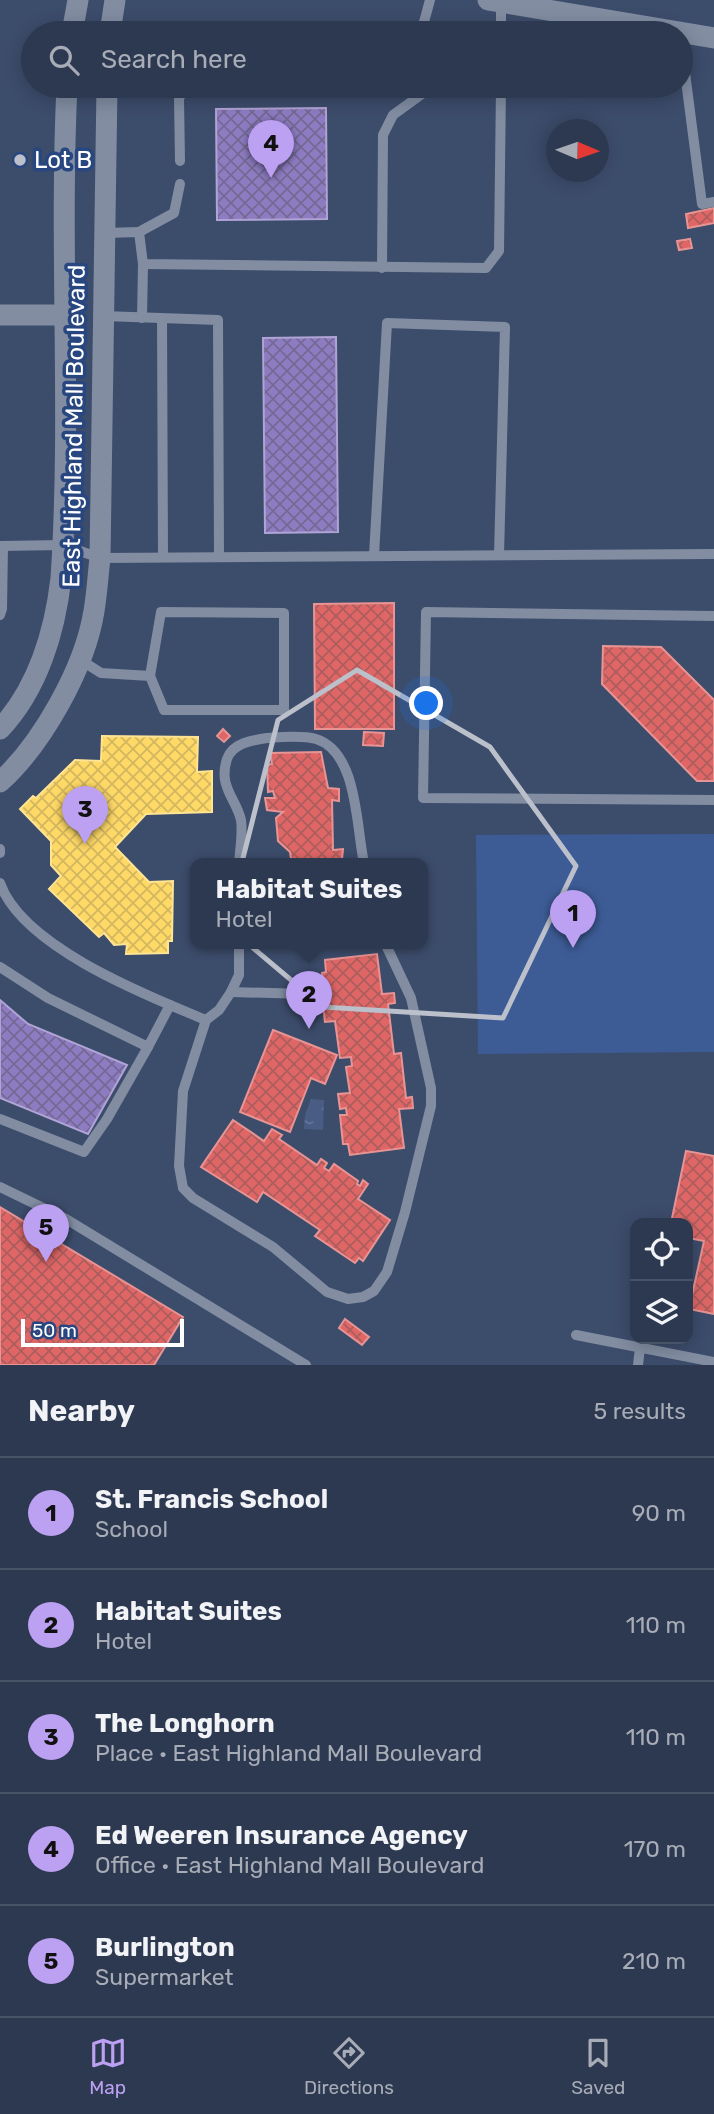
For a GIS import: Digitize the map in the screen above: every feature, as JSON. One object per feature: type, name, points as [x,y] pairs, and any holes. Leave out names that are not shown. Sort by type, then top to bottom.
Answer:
[{"type":"street","points":[[74,21],[78,0]]},
{"type":"street","points":[[112,21],[115,0]]},
{"type":"street","points":[[495,1],[559,6],[620,21]]},
{"type":"street","points":[[693,37],[714,38]]},
{"type":"street","name":"East Highland Mall Boulevard","points":[[0,729],[23,698],[49,642],[57,611],[63,545],[67,98]]},
{"type":"street","name":"East Highland Mall Boulevard","points":[[0,782],[35,745],[63,697],[94,613],[100,558],[107,98]]},
{"type":"street","points":[[0,315],[65,315]]},
{"type":"lane","points":[[424,21],[430,0]]},
{"type":"lane","points":[[495,1],[499,21]]},
{"type":"lane","points":[[179,98],[180,161]]},
{"type":"lane","points":[[382,268],[383,135],[393,115],[416,98]]},
{"type":"lane","points":[[143,264],[486,268],[499,251],[500,98]]},
{"type":"lane","points":[[688,98],[702,204],[714,202]]},
{"type":"lane","points":[[104,233],[139,232],[174,213],[180,184]]},
{"type":"lane","points":[[139,232],[143,264],[142,318]]},
{"type":"lane","points":[[103,316],[218,320],[219,557]]},
{"type":"lane","points":[[162,318],[163,557]]},
{"type":"lane","points":[[374,556],[387,323],[505,327],[499,555]]},
{"type":"lane","points":[[0,615],[1,546],[63,545],[100,558],[714,554]]},
{"type":"lane","points":[[161,612],[284,613],[284,710],[164,710],[150,676],[161,612]]},
{"type":"lane","points":[[714,615],[426,612],[423,798],[714,800]]},
{"type":"lane","points":[[79,659],[101,673],[150,676]]},
{"type":"lane","points":[[239,858],[241,820],[227,789],[224,772],[227,755],[236,747],[252,740],[280,737],[316,739],[330,748],[343,764],[352,783],[363,858]]},
{"type":"lane","points":[[1,889],[42,937],[61,950],[170,1005],[206,1020]]},
{"type":"lane","points":[[239,949],[239,975],[219,1010],[206,1020],[183,1091],[179,1166],[183,1188],[193,1198],[273,1247],[327,1292],[348,1299],[363,1297],[374,1291],[387,1272],[431,1106],[431,1088],[411,998],[389,949]]},
{"type":"lane","points":[[0,967],[48,998],[148,1047]]},
{"type":"lane","points":[[231,992],[306,994]]},
{"type":"lane","points":[[0,1119],[84,1152],[107,1119],[170,1005]]},
{"type":"lane","points":[[0,1187],[66,1219],[306,1365]]},
{"type":"lane","points":[[576,1335],[714,1362]]},
{"type":"lane","points":[[638,1365],[640,1348]]},
{"type":"highlighted area","points":[[357,670],[490,747],[576,866],[503,1018],[323,1007],[226,925],[278,720]]},
{"type":"shaded area","points":[[714,834],[714,1052],[478,1054],[476,835]]},
{"type":"water","points":[[311,1099],[324,1100],[323,1130],[304,1129],[305,1115]]},
{"type":"building: Homes","points":[[102,736],[198,737],[197,772],[212,771],[212,812],[146,814],[115,847],[149,882],[173,881],[172,941],[168,941],[168,953],[126,954],[127,944],[114,945],[104,933],[99,937],[49,889],[61,876],[51,865],[51,841],[20,809],[33,796],[36,798],[75,760],[101,761]]},
{"type":"building: Shops","points":[[714,208],[714,223],[688,228],[686,214]]},
{"type":"building: Shops","points":[[690,239],[692,248],[679,250],[677,241]]},
{"type":"building: Shops","points":[[394,603],[394,729],[315,729],[314,604]]},
{"type":"building: Shops","points":[[603,646],[661,647],[714,700],[714,781],[697,781],[602,684]]},
{"type":"building: Shops","points":[[223,729],[230,736],[224,742],[217,736]]},
{"type":"building: Shops","points":[[364,732],[384,733],[383,746],[363,745]]},
{"type":"building: Shops","points":[[321,752],[328,788],[339,789],[339,801],[332,800],[333,850],[343,849],[342,858],[291,858],[290,852],[278,841],[276,818],[283,812],[267,810],[265,798],[275,798],[273,791],[268,792],[267,765],[272,764],[270,753]]},
{"type":"building: Shops","points":[[377,954],[382,994],[394,993],[395,1003],[388,1004],[394,1054],[401,1053],[406,1098],[412,1097],[413,1108],[399,1109],[404,1148],[350,1155],[348,1144],[343,1144],[340,1115],[347,1115],[346,1108],[340,1109],[338,1094],[350,1093],[346,1067],[352,1066],[351,1057],[340,1058],[335,1021],[325,1022],[322,973],[326,972],[325,960]]},
{"type":"building: Shops","points":[[273,1030],[337,1055],[325,1084],[311,1078],[290,1132],[240,1112]]},
{"type":"building: Shops","points":[[233,1120],[264,1141],[272,1129],[282,1135],[279,1139],[317,1165],[321,1159],[327,1163],[324,1168],[329,1171],[334,1164],[358,1181],[360,1186],[363,1180],[368,1184],[358,1199],[390,1220],[363,1261],[359,1258],[355,1263],[315,1236],[320,1230],[263,1192],[257,1202],[201,1167]]},
{"type":"building: Shops","points":[[686,1151],[714,1156],[714,1314],[693,1310],[693,1291],[704,1241],[693,1239],[693,1218],[672,1218]]},
{"type":"building: Shops","points":[[0,1207],[183,1317],[154,1365],[0,1365]]},
{"type":"building: Shops","points":[[345,1319],[369,1337],[362,1345],[339,1328]]},
{"type":"building: Offices","points":[[326,108],[327,219],[217,220],[216,109]]},
{"type":"building: Offices","points":[[336,337],[338,532],[265,533],[263,338]]},
{"type":"building: Offices","points":[[0,1000],[28,1024],[127,1065],[88,1134],[0,1098]]},
{"type":"place","name":"Lot B","points":[[20,160]]},
{"type":"place","name":"Ed Weeren Insurance Agency","points":[[271,178]]},
{"type":"place","name":"The Longhorn","points":[[85,844]]},
{"type":"place","name":"St. Francis School","points":[[573,948]]},
{"type":"place","name":"Habitat Suites","points":[[309,1029]]},
{"type":"place","name":"Burlington","points":[[46,1262]]}]
